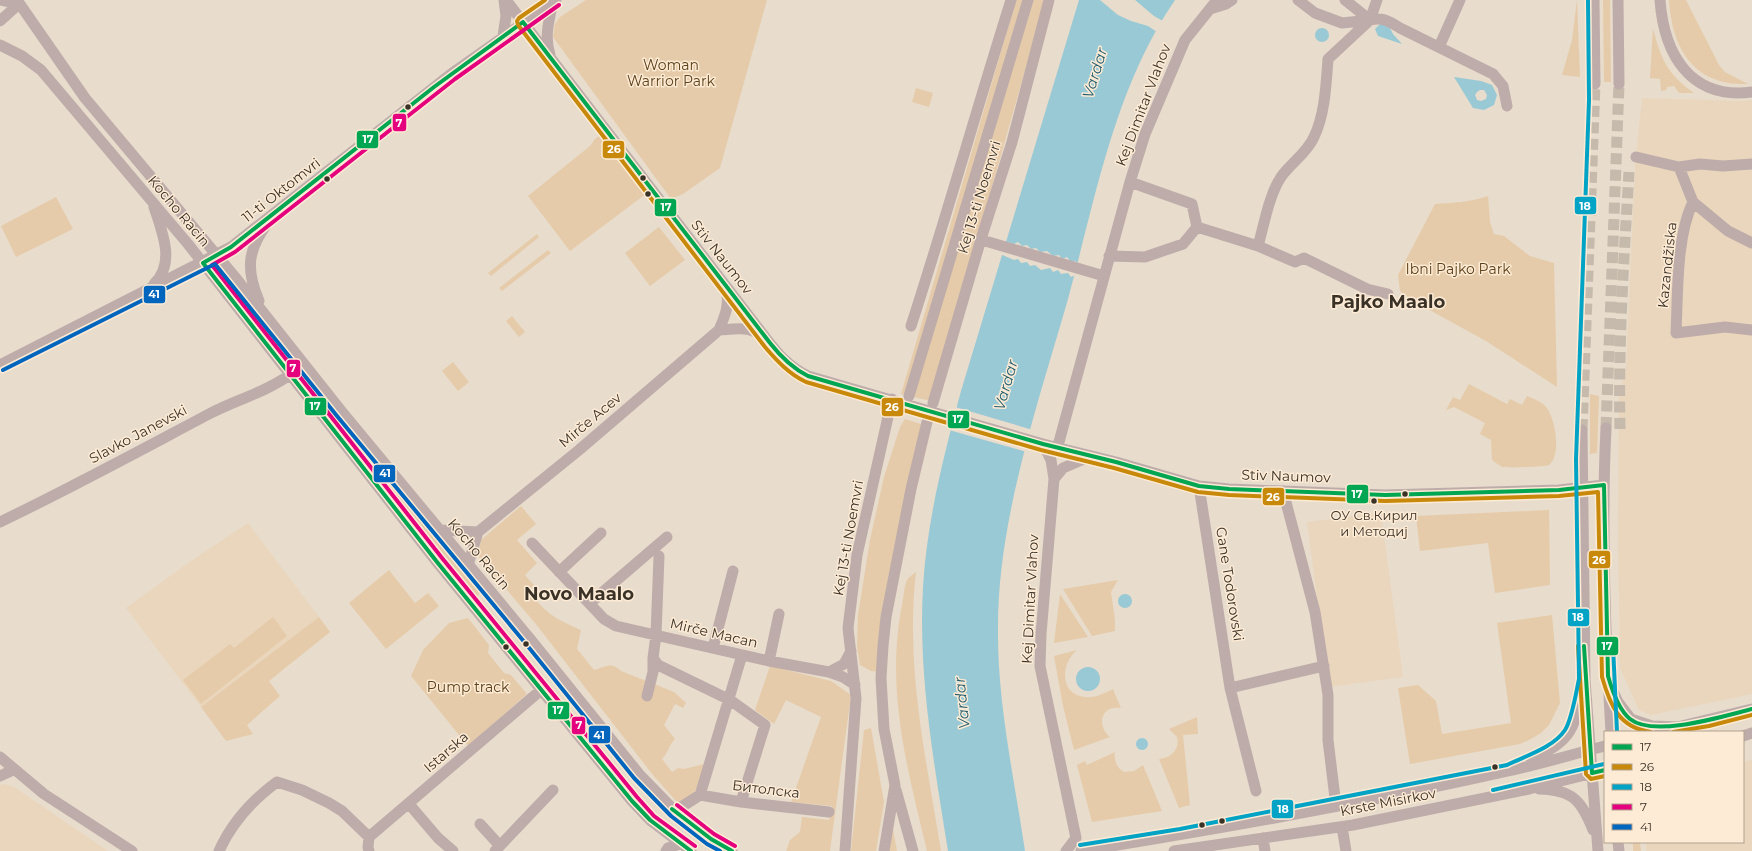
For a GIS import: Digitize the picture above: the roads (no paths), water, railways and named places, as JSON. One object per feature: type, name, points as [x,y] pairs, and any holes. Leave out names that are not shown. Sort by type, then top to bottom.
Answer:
[{"type":"street","points":[[0,0],[18,2]]},
{"type":"street","name":"Stiv Naumov","points":[[505,0],[781,358],[798,371],[808,376],[892,399],[935,408],[1043,444],[1199,486],[1229,489],[1385,495],[1559,490],[1604,485]]},
{"type":"street","points":[[504,36],[506,16],[505,0]]},
{"type":"street","name":"Kej 13-ti Noemvri","points":[[911,326],[944,226],[981,95],[1011,0]]},
{"type":"street","name":"Kej 13-ti Noemvri","points":[[909,396],[1028,0]]},
{"type":"street","name":"Kej 13-ti Noemvri","points":[[935,408],[981,240],[1012,142],[1050,0]]},
{"type":"street","points":[[1213,4],[1226,4],[1232,0]]},
{"type":"street","points":[[1298,0],[1315,13],[1342,23],[1379,18],[1389,20],[1400,28],[1493,74],[1503,86],[1507,106]]},
{"type":"street","points":[[1345,0],[1370,20]]},
{"type":"street","points":[[1258,246],[1274,190],[1281,177],[1306,151],[1314,137],[1324,102],[1328,59],[1370,20],[1377,0]]},
{"type":"street","points":[[1439,47],[1460,0]]},
{"type":"street","points":[[1594,0],[1595,84]]},
{"type":"street","points":[[1618,0],[1619,84]]},
{"type":"street","points":[[1660,0],[1666,38],[1675,58],[1684,70],[1697,81],[1716,91],[1730,93],[1752,92]]},
{"type":"street","points":[[551,58],[546,44],[555,1]]},
{"type":"street","name":"11-ti Oktomvri","points":[[0,365],[217,256],[231,247],[274,215],[434,87],[523,22],[555,1]]},
{"type":"street","points":[[0,21],[18,2]]},
{"type":"street","name":"Kocho Racin","points":[[18,2],[84,98],[265,314],[342,412],[640,774],[675,811],[711,839],[732,851]]},
{"type":"street","name":"Kej Dimitar Vlahov","points":[[1060,442],[1099,275],[1109,256],[1145,134],[1184,40],[1213,4]]},
{"type":"street","name":"Kocho Racin","points":[[0,45],[26,58],[41,70],[203,263],[437,562],[632,801],[650,820],[691,851]]},
{"type":"street","points":[[1636,157],[1679,167],[1700,164],[1723,166],[1752,164]]},
{"type":"street","points":[[1679,167],[1693,202],[1728,231],[1752,243]]},
{"type":"street","points":[[1130,182],[1192,204],[1197,227]]},
{"type":"street","points":[[149,289],[162,274],[166,258],[163,236],[153,202]]},
{"type":"street","name":"Kazandžiska","points":[[1693,202],[1688,212],[1682,244],[1676,333],[1725,328],[1752,330]]},
{"type":"street","points":[[265,314],[251,280],[250,263],[254,244],[274,215]]},
{"type":"street","points":[[1197,227],[1258,246],[1295,262],[1304,258],[1367,289],[1388,294]]},
{"type":"street","points":[[1109,256],[1145,257],[1183,244],[1197,227]]},
{"type":"street","points":[[982,240],[1099,275]]},
{"type":"street","points":[[725,285],[728,297],[728,306],[720,330],[750,329],[765,337]]},
{"type":"street","name":"Mirče Acev","points":[[478,532],[579,450],[720,330]]},
{"type":"street","name":"Slavko Janevski","points":[[0,522],[49,499],[217,410],[281,381],[291,374]]},
{"type":"street","name":"Kej 13-ti Noemvri","points":[[846,851],[856,716],[855,685],[848,628],[857,555],[892,399]]},
{"type":"street","points":[[913,851],[895,785],[884,729],[881,678],[886,617],[911,489],[927,422]]},
{"type":"street","points":[[1606,428],[1604,485],[1608,676],[1611,731]]},
{"type":"street","points":[[1582,430],[1585,680],[1598,851]]},
{"type":"street","name":"Kej Dimitar Vlahov","points":[[1043,444],[1051,460],[1054,479],[1041,634],[1040,666],[1076,838]]},
{"type":"street","points":[[1054,479],[1063,468],[1091,456]]},
{"type":"street","name":"Gane Todorovski","points":[[1199,486],[1230,688],[1256,791]]},
{"type":"street","points":[[1283,491],[1315,612],[1328,695],[1328,740],[1336,806]]},
{"type":"street","points":[[440,530],[478,532],[468,565]]},
{"type":"street","points":[[559,572],[601,533]]},
{"type":"street","points":[[590,603],[667,537]]},
{"type":"street","name":"Mirče Macan","points":[[532,543],[609,623],[616,626],[742,655],[829,672],[843,677],[855,685]]},
{"type":"street","points":[[647,696],[653,672],[659,556]]},
{"type":"street","points":[[713,648],[733,571]]},
{"type":"street","points":[[769,661],[779,614]]},
{"type":"street","points":[[829,672],[844,664],[851,651]]},
{"type":"street","points":[[675,811],[700,795],[730,700],[742,655]]},
{"type":"street","points":[[653,658],[658,665],[730,700],[765,725],[741,802]]},
{"type":"street","points":[[1230,688],[1324,666]]},
{"type":"street","points":[[1608,676],[1612,689],[1631,720],[1652,726],[1679,727]]},
{"type":"street","points":[[1509,771],[1547,752],[1558,745],[1570,733],[1579,707],[1585,680]]},
{"type":"street","name":"Istarska","points":[[369,837],[541,690]]},
{"type":"street","points":[[1662,731],[1752,708]]},
{"type":"street","name":"Krste Misirkov","points":[[1081,851],[1181,835],[1336,806],[1509,771],[1604,746]]},
{"type":"street","points":[[0,757],[13,770],[44,794],[132,851]]},
{"type":"street","points":[[0,776],[13,770]]},
{"type":"street","name":"Krste Misirkov","points":[[1174,851],[1342,827],[1528,789],[1604,770]]},
{"type":"street","points":[[219,851],[238,818],[254,800],[276,782],[302,790],[342,811],[369,837],[369,851]]},
{"type":"street","points":[[884,851],[895,785]]},
{"type":"street","points":[[1528,789],[1557,791],[1576,798],[1584,810],[1597,839]]},
{"type":"street","points":[[480,824],[498,849],[553,790]]},
{"type":"street","name":"Битолска","points":[[700,795],[741,802],[829,812]]},
{"type":"street","points":[[409,804],[438,838],[453,851]]},
{"type":"street","points":[[1342,827],[1346,851]]},
{"type":"street","points":[[1066,851],[1076,838],[1089,844],[1093,849]]},
{"type":"street","points":[[1263,838],[1265,851]]},
{"type":"street","points":[[666,851],[668,848],[680,844]]},
{"type":"water","name":"Vardar","points":[[1079,0],[1175,0],[1154,34],[1136,70],[1109,145],[1068,299],[1033,420],[1012,503],[1000,586],[998,655],[1003,711],[1025,851],[948,851],[937,785],[925,686],[922,620],[923,587],[928,537],[937,488],[961,391]]},
{"type":"water","points":[[1380,24],[1389,26],[1393,34],[1402,44],[1378,36],[1375,29]]},
{"type":"water","points":[[1319,28],[1325,28],[1329,32],[1329,38],[1325,42],[1319,42],[1315,38],[1315,32]]},
{"type":"water","points":[[1454,77],[1481,81],[1492,85],[1497,95],[1494,105],[1484,110],[1473,108]],"holes":[[[1484,90],[1487,95],[1486,99],[1481,101],[1477,100],[1475,95],[1477,92]]]},
{"type":"water","points":[[1125,594],[1130,596],[1132,601],[1130,606],[1125,608],[1120,606],[1118,601],[1120,596]]},
{"type":"water","points":[[1088,667],[1097,670],[1100,679],[1097,688],[1088,691],[1079,688],[1076,679],[1079,670]]},
{"type":"water","points":[[1140,738],[1144,738],[1148,744],[1144,750],[1140,750],[1136,746],[1136,742]]},
{"type":"tunnel","points":[[1582,430],[1595,84]]},
{"type":"tunnel","points":[[1606,428],[1619,84]]},
{"type":"tunnel","points":[[1620,429],[1623,268],[1629,172]]},
{"type":"place","name":"ОУ Св.Кирил и Методиј","points":[[1374,501]]},
{"type":"district","name":"Pajko Maalo","points":[[1388,302]]},
{"type":"district","name":"Novo Maalo","points":[[579,594]]},
{"type":"park label","name":"Woman Warrior Park","points":[[671,74]]},
{"type":"park label","name":"Ibni Pajko Park","points":[[1458,269]]},
{"type":"park label","name":"Pump track","points":[[468,687]]}]
